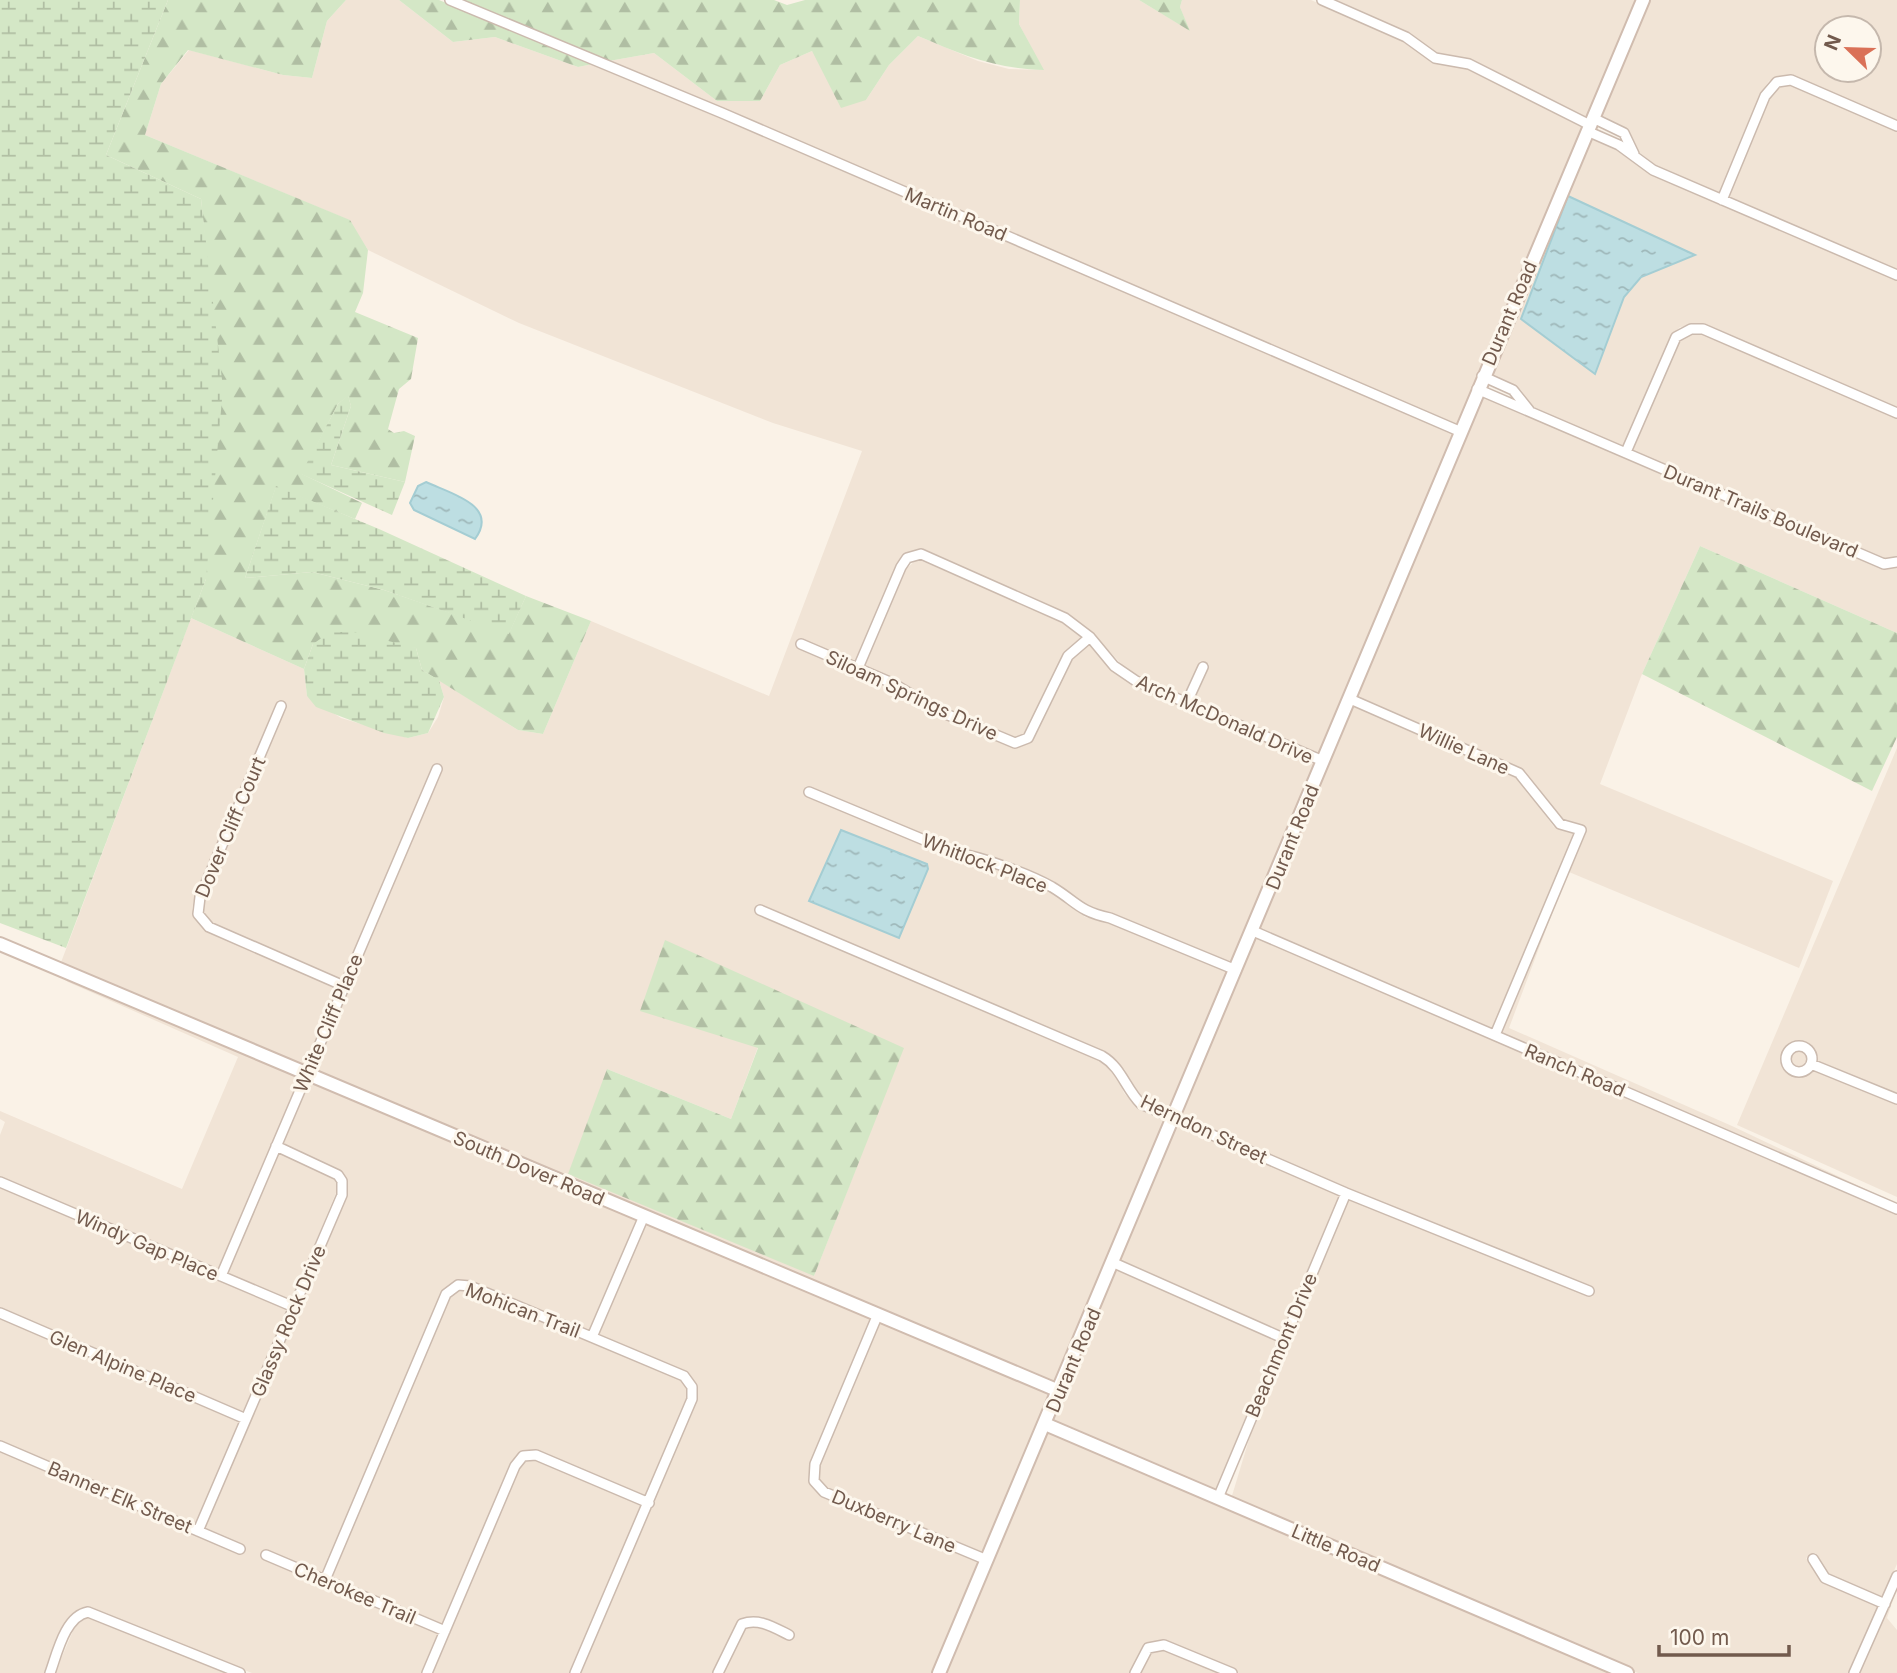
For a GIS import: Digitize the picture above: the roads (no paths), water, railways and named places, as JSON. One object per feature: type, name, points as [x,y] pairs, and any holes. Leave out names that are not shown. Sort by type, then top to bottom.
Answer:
[{"type":"street","name":"Martin Road","points":[[450,0],[722,113],[1459,431]]},
{"type":"street","points":[[1322,0],[1406,37],[1435,58],[1469,65],[1590,124],[1653,170],[1897,275]]},
{"type":"street","name":"Durant Road","points":[[939,1673],[1114,1264],[1482,376],[1643,0]]},
{"type":"street","points":[[1722,200],[1765,96],[1777,82],[1791,80],[1897,126]]},
{"type":"street","points":[[1590,124],[1624,133],[1634,154]]},
{"type":"street","points":[[1626,452],[1676,337],[1691,328],[1703,329],[1897,413]]},
{"type":"street","points":[[1482,376],[1518,394],[1530,412]]},
{"type":"street","name":"Durant Trails Boulevard","points":[[1477,389],[1884,564],[1897,562]]},
{"type":"street","name":"Arch McDonald Drive","points":[[858,668],[901,566],[907,558],[915,555],[928,557],[1065,618],[1090,637],[1126,675],[1323,761]]},
{"type":"street","name":"Siloam Springs Drive","points":[[801,644],[892,683],[940,712],[1014,743],[1028,738],[1068,656],[1090,637]]},
{"type":"street","points":[[1187,702],[1203,667]]},
{"type":"street","name":"Willie Lane","points":[[1350,699],[1519,773],[1560,824],[1581,830],[1494,1035]]},
{"type":"street","name":"Dover Cliff Court","points":[[281,706],[200,897],[198,914],[209,927],[344,986]]},
{"type":"street","name":"White Cliff Place","points":[[220,1276],[437,769]]},
{"type":"street","name":"Whitlock Place","points":[[809,792],[953,852],[969,855],[1052,887],[1088,913],[1110,918],[1236,970]]},
{"type":"street","name":"Herndon Street","points":[[760,910],[1102,1056],[1121,1073],[1129,1092],[1141,1104],[1346,1193],[1589,1291]]},
{"type":"street","name":"Ranch Road","points":[[1253,931],[1897,1209]]},
{"type":"street","name":"South Dover Road","points":[[0,944],[1059,1391]]},
{"type":"street","points":[[1811,1064],[1897,1099]]},
{"type":"street","name":"Glassy Rock Drive","points":[[198,1531],[344,1188],[338,1175],[329,1169],[276,1146]]},
{"type":"street","name":"Windy Gap Place","points":[[0,1182],[294,1307]]},
{"type":"street","name":"Beachmont Drive","points":[[1218,1498],[1346,1193]]},
{"type":"street","points":[[592,1338],[644,1216]]},
{"type":"street","points":[[1114,1264],[1283,1338]]},
{"type":"street","name":"Mohican Trail","points":[[325,1580],[446,1294],[458,1285],[470,1286],[684,1376],[692,1387],[692,1399],[575,1673]]},
{"type":"street","name":"Glen Alpine Place","points":[[0,1313],[246,1419]]},
{"type":"street","name":"Duxberry Lane","points":[[878,1314],[815,1464],[814,1481],[824,1492],[987,1560]]},
{"type":"street","name":"Little Road","points":[[1045,1424],[1627,1673]]},
{"type":"street","name":"Banner Elk Street","points":[[0,1446],[240,1549]]},
{"type":"street","points":[[427,1673],[515,1466],[523,1456],[536,1455],[649,1503]]},
{"type":"street","name":"Cherokee Trail","points":[[266,1555],[445,1631]]},
{"type":"street","points":[[1813,1559],[1825,1578],[1885,1604]]},
{"type":"street","points":[[1854,1673],[1897,1576]]},
{"type":"street","points":[[50,1673],[71,1623],[77,1616],[88,1612],[240,1673]]},
{"type":"street","points":[[719,1673],[741,1624],[760,1622],[789,1635]]},
{"type":"street","points":[[1135,1673],[1148,1648],[1164,1645],[1232,1673]]},
{"type":"water","points":[[1568,196],[1695,255],[1641,277],[1624,297],[1595,374],[1521,319]]},
{"type":"water","points":[[426,482],[458,496],[477,509],[481,517],[481,527],[475,539],[414,510],[410,503],[418,486]]},
{"type":"water","points":[[841,830],[927,864],[928,869],[899,938],[809,901]]}]
